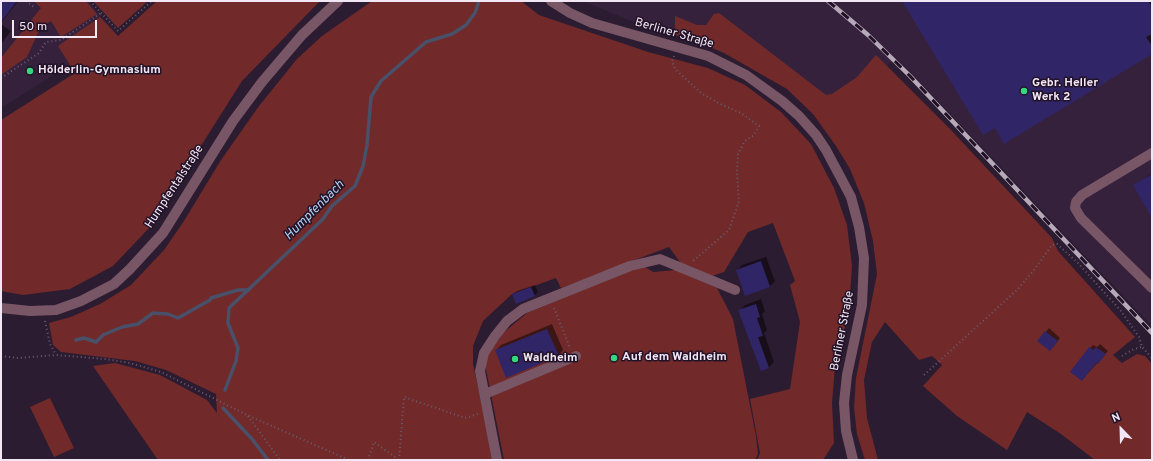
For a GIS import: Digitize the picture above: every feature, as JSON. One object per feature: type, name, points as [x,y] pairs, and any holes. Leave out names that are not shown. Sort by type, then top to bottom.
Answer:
[{"type":"street","name":"Humpfentalstraße","points":[[1,308],[44,312],[56,310],[81,301],[114,284],[163,233],[232,121],[262,82],[302,35],[338,1]]},
{"type":"street","name":"Humpfentalstraße","points":[[329,10],[343,1]]},
{"type":"street","name":"Berliner Straße","points":[[551,1],[570,13],[592,23],[708,56],[746,74],[776,96],[799,116],[816,135],[826,150],[851,197],[859,227],[864,258],[862,305],[847,375],[844,403],[846,431],[853,460]]},
{"type":"street","points":[[1152,153],[1082,195],[1076,202],[1075,208],[1081,218],[1152,288]]},
{"type":"street","points":[[497,460],[480,370],[484,353],[495,336],[507,321],[523,309],[630,266],[660,259],[735,290]]},
{"type":"street","points":[[485,394],[575,356]]},
{"type":"path","points":[[26,1],[35,8]]},
{"type":"path","points":[[90,1],[118,31],[152,1]]},
{"type":"path","points":[[1,78],[39,53],[46,42],[61,40],[101,13]]},
{"type":"path","points":[[672,60],[675,69],[701,93],[718,103],[741,113],[759,126],[754,135],[745,141],[738,154],[736,173],[739,201],[729,230],[684,269]]},
{"type":"path","points":[[924,375],[1018,289],[1052,245],[1057,244],[1077,262],[1121,311],[1139,337],[1142,347],[1152,358]]},
{"type":"path","points":[[550,298],[575,356]]},
{"type":"path","points":[[44,312],[50,344],[56,355]]},
{"type":"path","points":[[1122,356],[1134,349],[1142,347]]},
{"type":"path","points":[[1,356],[18,358],[56,355],[105,359],[130,363],[161,372],[247,414],[349,460]]},
{"type":"path","points":[[399,460],[404,398],[465,418],[488,412]]},
{"type":"path","points":[[247,414],[280,460]]},
{"type":"path","points":[[368,460],[374,442],[399,460]]},
{"type":"shaded area","name":"Hölderlin-Gymnasium","points":[[1,1],[88,1],[117,35],[1,108]]},
{"type":"shaded area","points":[[34,1],[86,1],[97,14],[61,37],[51,21],[41,26],[27,57],[1,75],[1,58],[41,8]]},
{"type":"shaded area","points":[[93,1],[148,1],[118,28]]},
{"type":"shaded area","points":[[157,1],[320,1],[242,81],[149,228],[113,266],[70,289],[23,295],[1,291],[1,120],[75,73],[58,46],[100,17],[118,36]]},
{"type":"shaded area","points":[[372,1],[521,1],[539,15],[648,52],[708,68],[745,85],[781,112],[811,144],[834,188],[847,225],[852,266],[849,310],[835,366],[832,403],[834,443],[823,460],[757,460],[760,453],[750,399],[790,389],[800,322],[790,285],[795,281],[773,223],[748,232],[724,272],[712,276],[682,265],[669,247],[561,288],[556,278],[512,294],[483,321],[473,346],[473,364],[494,460],[158,460],[93,366],[115,363],[160,375],[207,400],[217,413],[216,394],[166,370],[135,361],[61,352],[53,345],[49,323],[71,317],[100,304],[131,285],[164,250],[184,221],[221,160],[259,106],[297,59],[322,36]]},
{"type":"shaded area","points":[[583,1],[1152,1],[1152,326],[896,57],[871,83],[823,106],[713,45],[631,21]]},
{"type":"shaded area","points":[[719,13],[826,95],[832,94],[857,77],[876,55],[950,129],[1052,238],[1058,251],[1135,337],[1113,355],[1122,363],[1137,354],[1145,356],[1152,364],[1152,460],[1095,460],[1061,434],[1027,412],[1007,450],[957,416],[923,386],[942,365],[932,356],[919,360],[885,322],[872,342],[864,380],[867,418],[878,460],[865,460],[857,434],[854,408],[856,378],[877,274],[873,241],[864,203],[850,169],[836,146],[813,114],[787,89],[724,53],[675,35],[675,16],[697,25],[706,25],[714,14]]},
{"type":"shaded area","name":"Auf dem Waldheim","points":[[642,265],[653,272],[676,270],[717,288],[733,319],[756,436],[758,454],[755,460],[504,460],[485,364],[489,353],[503,333],[527,313]]},
{"type":"shaded area","points":[[50,398],[74,448],[54,457],[30,407]]},
{"type":"building","points":[[1,1],[17,1],[1,22]]},
{"type":"building","name":"Gebr. Heller Werk 2","points":[[902,1],[1148,1],[1152,7],[1152,34],[1146,37],[1152,46],[1152,54],[1004,144],[995,128],[983,135]]},
{"type":"building","points":[[1152,174],[1152,218],[1133,185]]},
{"type":"building","points":[[761,261],[770,287],[745,296],[736,270]]},
{"type":"building","points":[[531,287],[535,296],[516,304],[512,294]]},
{"type":"building","points":[[756,304],[760,317],[757,318],[763,336],[758,337],[769,368],[761,371],[738,310]]},
{"type":"building","points":[[547,329],[559,356],[506,378],[495,350]]},
{"type":"building","points":[[1045,331],[1058,341],[1050,351],[1037,341]]},
{"type":"building","points":[[1089,347],[1093,350],[1096,347],[1106,354],[1098,364],[1096,363],[1082,381],[1070,372]]},
{"type":"waterway","name":"Humpfenbach","points":[[225,390],[236,361],[238,348],[228,323],[229,308],[323,219],[332,206],[355,186],[363,166],[367,145],[371,97],[381,81],[426,42],[452,34],[466,25],[475,13],[479,1]]},
{"type":"waterway","points":[[76,340],[84,338],[96,342],[103,335],[122,327],[138,324],[153,313],[168,314],[178,318],[211,298],[238,290],[249,290]]},
{"type":"waterway","name":"Humpfenbach","points":[[223,408],[252,439],[268,460]]},
{"type":"railway","points":[[828,1],[868,35],[910,76],[1152,333]]},
{"type":"place","name":"Hölderlin-Gymnasium","points":[[30,71]]},
{"type":"place","name":"Gebr. Heller Werk 2","points":[[1024,91]]},
{"type":"place","name":"Auf dem Waldheim","points":[[614,358]]},
{"type":"place","name":"Waldheim","points":[[515,359]]}]
